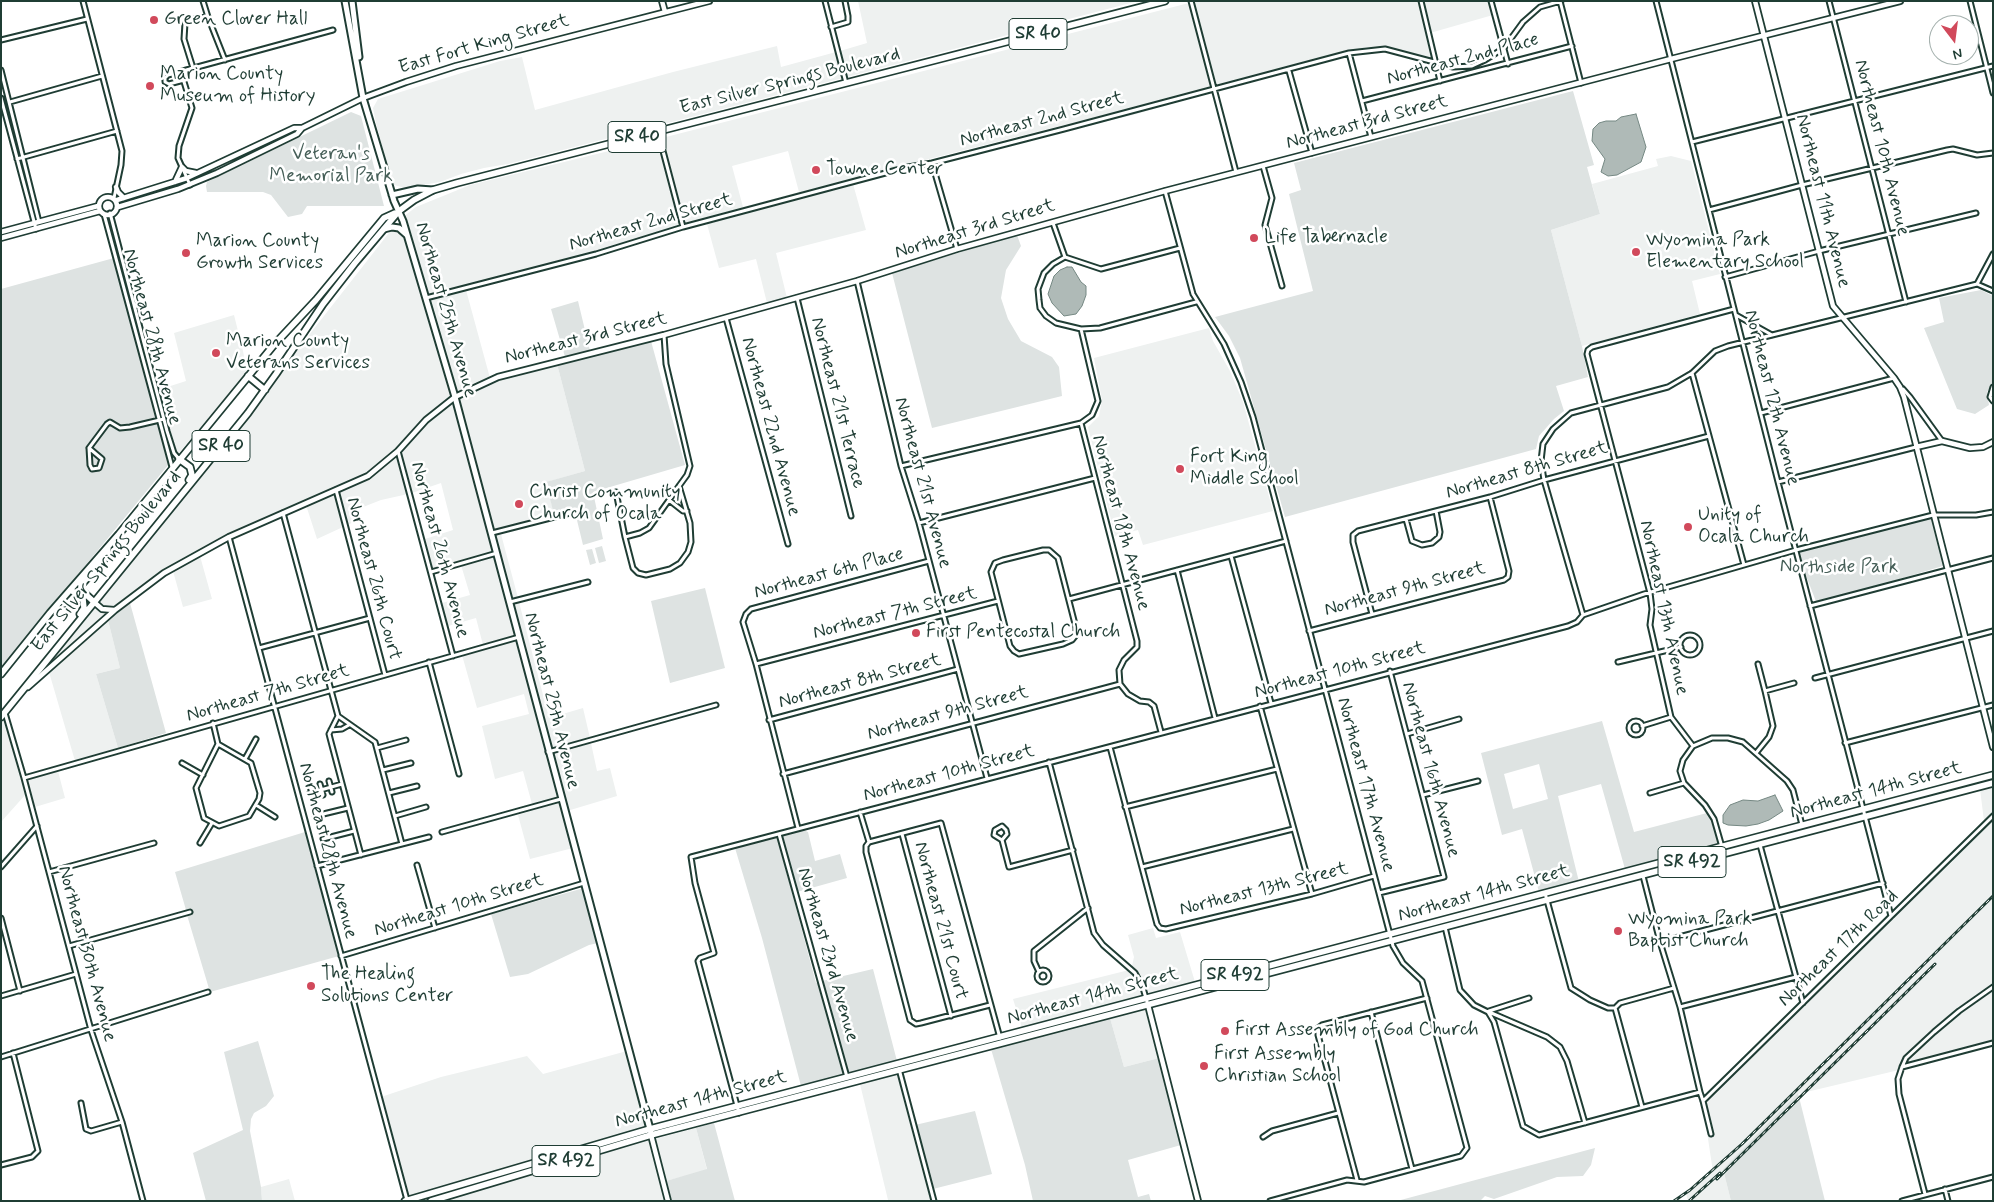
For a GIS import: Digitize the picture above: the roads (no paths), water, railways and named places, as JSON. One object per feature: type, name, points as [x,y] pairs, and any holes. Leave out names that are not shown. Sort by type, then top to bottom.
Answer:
[{"type":"main road","points":[[345,1],[363,98]]},
{"type":"main road","points":[[352,1],[363,98]]},
{"type":"main road","name":"East Silver Springs Boulevard","points":[[1,674],[248,376],[316,300],[374,228],[384,218],[399,211],[414,200],[433,190],[1165,1]]},
{"type":"main road","name":"Northeast 25th Avenue","points":[[363,98],[455,397],[548,752],[585,882],[652,1135]]},
{"type":"main road","points":[[392,195],[418,189],[433,190]]},
{"type":"main road","name":"East Silver Springs Boulevard","points":[[2,714],[265,390],[323,304],[399,211]]},
{"type":"main road","points":[[383,229],[399,228],[407,236]]},
{"type":"main road","points":[[248,376],[265,390]]},
{"type":"main road","points":[[159,522],[162,514],[192,475],[190,467],[179,459]]},
{"type":"main road","points":[[94,602],[81,590],[81,585],[107,556],[108,547]]},
{"type":"main road","points":[[57,648],[60,638],[84,608],[83,600],[70,590]]},
{"type":"main road","points":[[1,679],[28,645],[28,640]]},
{"type":"main road","name":"Northeast 14th Street","points":[[407,1201],[650,1128],[1993,776]]},
{"type":"main road","name":"Northeast 14th Street","points":[[431,1201],[652,1135],[1993,783]]},
{"type":"main road","points":[[546,1159],[548,1166]]},
{"type":"main road","points":[[479,1178],[481,1186]]},
{"type":"street","points":[[1,232],[37,222],[101,210],[110,214],[115,212],[118,207],[115,199],[122,151],[83,1]]},
{"type":"street","points":[[203,1],[226,60]]},
{"type":"street","points":[[662,1],[665,12]]},
{"type":"street","name":"East Fort King Street","points":[[118,207],[190,184],[297,134],[302,128],[363,98],[406,82],[456,66],[709,1]]},
{"type":"street","points":[[824,1],[847,83]]},
{"type":"street","points":[[832,27],[848,22],[845,1]]},
{"type":"street","points":[[1191,1],[1236,173]]},
{"type":"street","points":[[1420,1],[1440,81]]},
{"type":"street","points":[[1491,1],[1508,64]]},
{"type":"street","points":[[1560,1],[1581,83]]},
{"type":"street","name":"Northeast 2nd Street","points":[[426,298],[596,254],[683,227],[908,167],[932,163],[1289,71],[1349,53],[1385,49],[1453,67],[1474,65],[1504,48],[1523,22],[1540,7],[1560,1]]},
{"type":"street","name":"Northeast 12th Avenue","points":[[1656,1],[1710,210],[1725,277],[1891,916]]},
{"type":"street","name":"Northeast 11th Avenue","points":[[1756,1],[1833,306],[1910,397],[1942,441]]},
{"type":"street","name":"Northeast 10th Avenue","points":[[1829,1],[1906,302]]},
{"type":"street","name":"Northeast 3rd Street","points":[[21,692],[66,655],[115,610],[164,573],[229,537],[336,490],[358,478],[368,476],[398,452],[426,420],[455,397],[498,377],[664,335],[797,298],[957,249],[1165,191],[1900,1]]},
{"type":"street","points":[[1970,1],[1993,93]]},
{"type":"street","points":[[193,68],[184,39],[185,23],[189,19],[208,17]]},
{"type":"street","points":[[1,40],[87,19]]},
{"type":"street","points":[[184,80],[169,84],[165,82],[165,78],[168,75],[333,30]]},
{"type":"street","name":"Northeast 2nd Place","points":[[1362,101],[1572,46]]},
{"type":"street","points":[[1349,53],[1372,137]]},
{"type":"street","points":[[1474,65],[1476,72]]},
{"type":"street","points":[[1692,142],[1993,66]]},
{"type":"street","points":[[1,70],[23,157],[38,228]]},
{"type":"street","points":[[1289,71],[1312,154]]},
{"type":"street","points":[[182,72],[192,108],[179,146],[178,158],[190,184]]},
{"type":"street","points":[[10,102],[102,76]]},
{"type":"street","points":[[1,98],[17,159],[37,222]]},
{"type":"street","name":"East Fort King Street","points":[[115,199],[124,198],[187,178],[294,128],[302,128]]},
{"type":"street","points":[[17,159],[117,131]]},
{"type":"street","points":[[658,132],[683,227]]},
{"type":"street","points":[[1710,210],[1802,185],[1953,149],[1978,156],[1993,153]]},
{"type":"street","points":[[932,163],[957,249]]},
{"type":"street","points":[[1263,166],[1272,198],[1265,225],[1282,286]]},
{"type":"street","points":[[182,167],[186,171],[201,172]]},
{"type":"street","points":[[175,182],[182,167]]},
{"type":"street","points":[[116,187],[124,198]]},
{"type":"street","name":"Northeast 17th Avenue","points":[[1165,191],[1196,302],[1224,344],[1241,382],[1253,417],[1392,941],[1399,957],[1422,981],[1467,1148],[1461,1156],[1412,1170]]},
{"type":"street","points":[[101,210],[100,202],[104,199],[115,199]]},
{"type":"street","points":[[1,238],[101,210]]},
{"type":"street","name":"Northeast 28th Avenue","points":[[101,210],[158,420],[173,468]]},
{"type":"street","points":[[1725,277],[1819,251],[1976,213]]},
{"type":"street","name":"Northeast 28th Avenue","points":[[110,214],[164,419],[174,453],[179,459]]},
{"type":"street","points":[[1052,222],[1065,257]]},
{"type":"street","points":[[1180,248],[1101,269],[1065,257],[1053,264],[1044,273],[1038,289],[1040,308],[1056,324],[1081,328],[1100,328],[1196,302]]},
{"type":"street","points":[[1977,284],[1993,254]]},
{"type":"street","name":"Northeast 21st Avenue","points":[[857,281],[901,466],[919,523],[987,778]]},
{"type":"street","points":[[1583,615],[1544,480],[1541,461],[1543,444],[1571,413],[1668,387],[1692,373],[1715,351],[1743,342],[1977,284],[1993,291]]},
{"type":"street","name":"Northeast 21st Terrace","points":[[797,298],[851,516]]},
{"type":"street","name":"Northeast 13th Avenue","points":[[1693,746],[1671,717],[1650,625],[1652,609],[1650,593],[1587,354],[1588,350],[1592,347],[1734,309]]},
{"type":"street","points":[[1736,315],[1773,335]]},
{"type":"street","name":"Northeast 22nd Avenue","points":[[726,317],[788,544]]},
{"type":"street","name":"Northeast 18th Avenue","points":[[1081,328],[1098,401],[1092,415],[1081,423],[1137,648],[1124,660],[1120,670],[1120,684]]},
{"type":"street","points":[[625,537],[644,532],[649,528],[687,475],[690,466],[666,364],[664,335]]},
{"type":"street","points":[[1692,373],[1744,565]]},
{"type":"street","points":[[1760,413],[1894,378]]},
{"type":"street","name":"Northeast 11th Avenue","points":[[1900,387],[1993,747]]},
{"type":"street","points":[[1993,387],[1990,397],[1993,401]]},
{"type":"street","points":[[89,448],[102,459],[99,468],[92,469],[90,465],[89,448],[107,424],[110,422],[120,428],[164,419]]},
{"type":"street","points":[[901,466],[1081,423]]},
{"type":"street","name":"Northeast 8th Street","points":[[1372,614],[1353,542],[1353,535],[1358,531],[1490,497],[1544,480],[1709,436]]},
{"type":"street","points":[[1778,482],[1942,441],[1970,448],[1983,447],[1993,442]]},
{"type":"street","name":"Northeast 26th Avenue","points":[[398,452],[453,656]]},
{"type":"street","points":[[919,523],[1095,478]]},
{"type":"street","points":[[616,492],[633,568],[636,572],[646,575],[670,569],[684,560],[690,547],[690,523],[679,486]]},
{"type":"street","name":"Northeast 26th Court","points":[[336,490],[385,675]]},
{"type":"street","name":"Northeast 9th Street","points":[[1309,631],[1504,580],[1508,577],[1509,571],[1490,497]]},
{"type":"street","points":[[669,500],[683,511],[687,511]]},
{"type":"street","points":[[1406,519],[1412,541],[1422,545],[1432,543],[1439,537],[1440,532],[1436,511]]},
{"type":"street","points":[[283,512],[338,716],[373,739],[402,844]]},
{"type":"street","name":"Northeast 10th Street","points":[[737,1106],[698,961],[700,958],[714,953],[691,857],[1390,671],[1568,626],[1578,622],[1583,615],[1796,550],[1933,515],[1944,513],[1976,515],[1993,512]]},
{"type":"street","points":[[492,533],[570,513]]},
{"type":"street","name":"Northeast 28th Avenue","points":[[229,537],[407,1201]]},
{"type":"street","points":[[1069,599],[1286,541]]},
{"type":"street","name":"Northeast 7th Street","points":[[1050,550],[1058,558],[1069,599],[1076,628],[1076,635],[1072,640],[1063,644],[1020,654],[1010,646],[991,572],[995,564],[1003,560],[1050,550]]},
{"type":"street","points":[[431,572],[497,552]]},
{"type":"street","points":[[1231,556],[1271,703]]},
{"type":"street","points":[[1810,606],[1993,558]]},
{"type":"street","name":"Northeast 6th Place","points":[[756,664],[743,622],[746,614],[751,609],[929,561]]},
{"type":"street","points":[[1177,570],[1215,718]]},
{"type":"street","points":[[510,602],[588,582]]},
{"type":"street","name":"Northeast 7th Street","points":[[756,664],[998,601]]},
{"type":"street","points":[[94,602],[102,609],[115,610]]},
{"type":"street","points":[[258,648],[370,618]]},
{"type":"street","points":[[1815,678],[1993,631]]},
{"type":"street","points":[[1688,635],[1694,636],[1700,642],[1698,651],[1692,654],[1686,654],[1681,647],[1683,638],[1688,635]]},
{"type":"street","name":"Northeast 7th Street","points":[[24,778],[519,637]]},
{"type":"street","points":[[1618,662],[1681,647]]},
{"type":"street","points":[[428,662],[459,774]]},
{"type":"street","points":[[756,664],[798,828]]},
{"type":"street","points":[[1756,753],[1769,737],[1773,726],[1758,664]]},
{"type":"street","name":"Northeast 8th Street","points":[[769,720],[958,669]]},
{"type":"street","name":"Northeast 16th Avenue","points":[[1379,893],[1444,876],[1390,671]]},
{"type":"street","points":[[1120,684],[1128,694],[1140,701],[1149,702],[1154,706],[1161,732]]},
{"type":"street","name":"Northeast 9th Street","points":[[783,774],[1120,684]]},
{"type":"street","points":[[1765,691],[1794,684]]},
{"type":"street","points":[[548,752],[716,705]]},
{"type":"street","points":[[1845,743],[1993,705]]},
{"type":"street","points":[[1260,706],[1312,894]]},
{"type":"street","name":"Northeast 30th Avenue","points":[[2,714],[24,778],[90,1030],[122,1122],[143,1201]]},
{"type":"street","points":[[338,716],[331,730],[330,738],[360,855]]},
{"type":"street","points":[[1642,726],[1671,717]]},
{"type":"street","points":[[1406,734],[1459,720]]},
{"type":"street","points":[[1634,721],[1639,722],[1642,726],[1641,732],[1637,734],[1631,733],[1629,729],[1629,725],[1634,721]]},
{"type":"street","points":[[213,723],[218,744],[196,788],[204,818],[221,826],[247,818],[256,805],[260,793],[253,766],[245,759],[218,744]]},
{"type":"street","points":[[331,730],[342,729],[349,725]]},
{"type":"street","points":[[1724,854],[1714,819],[1705,805],[1684,783],[1680,771],[1683,760],[1693,746],[1712,738],[1728,738],[1744,742],[1787,781],[1793,790],[1804,833]]},
{"type":"street","points":[[245,759],[256,740]]},
{"type":"street","points":[[377,748],[406,740]]},
{"type":"street","points":[[1110,746],[1142,867],[1293,829]]},
{"type":"street","points":[[1049,762],[1096,936],[1103,945],[1135,973],[1146,998],[1198,1201]]},
{"type":"street","points":[[182,763],[202,775]]},
{"type":"street","points":[[383,770],[411,763]]},
{"type":"street","points":[[1125,807],[1277,768]]},
{"type":"street","points":[[329,781],[332,792]]},
{"type":"street","points":[[1423,796],[1478,781]]},
{"type":"street","points":[[1650,793],[1684,783]]},
{"type":"street","points":[[320,784],[323,795]]},
{"type":"street","points":[[311,792],[342,784]]},
{"type":"street","points":[[310,786],[313,798]]},
{"type":"street","points":[[389,794],[417,786]]},
{"type":"street","points":[[442,832],[561,798]]},
{"type":"street","points":[[256,805],[275,816]]},
{"type":"street","points":[[395,816],[426,807]]},
{"type":"street","points":[[315,816],[348,808]]},
{"type":"street","points":[[860,812],[869,842]]},
{"type":"street","name":"Northeast 17th Road","points":[[1703,1101],[1993,816]]},
{"type":"street","points":[[200,843],[212,823]]},
{"type":"street","points":[[990,1005],[920,1023],[913,1022],[909,1016],[866,852],[866,846],[869,842],[941,823],[1002,1044]]},
{"type":"street","points":[[1,867],[37,826]]},
{"type":"street","points":[[1002,840],[1007,834],[1002,826],[995,830],[994,835],[1002,840],[1009,867],[1072,850]]},
{"type":"street","points":[[323,839],[354,831]]},
{"type":"street","name":"Northeast 23rd Avenue","points":[[779,834],[849,1084]]},
{"type":"street","name":"Northeast 21st Court","points":[[902,834],[951,1016]]},
{"type":"street","points":[[1758,837],[1803,1003]]},
{"type":"street","points":[[317,866],[429,838]]},
{"type":"street","points":[[49,872],[154,843]]},
{"type":"street","points":[[417,865],[435,928]]},
{"type":"street","name":"Northeast 13th Street","points":[[1142,867],[1157,924],[1160,928],[1166,929],[1312,894],[1374,876]]},
{"type":"street","points":[[1641,868],[1660,942],[1680,1007],[1711,1134]]},
{"type":"street","name":"Northeast 10th Street","points":[[341,956],[585,882]]},
{"type":"street","points":[[1660,942],[1883,884]]},
{"type":"street","points":[[1545,893],[1571,988],[1599,1004],[1608,1008],[1616,1008]]},
{"type":"street","points":[[1039,972],[1034,961],[1034,950],[1088,908]]},
{"type":"street","points":[[69,946],[190,912]]},
{"type":"street","points":[[1,918],[3,933],[20,990]]},
{"type":"street","points":[[1443,920],[1460,990],[1474,1005],[1547,1037],[1560,1047],[1567,1061],[1585,1123]]},
{"type":"street","points":[[1,996],[76,974]]},
{"type":"street","points":[[1680,1007],[1796,977]]},
{"type":"street","points":[[1925,1194],[1899,1094],[1898,1079],[1906,1058],[1959,1011],[1993,987]]},
{"type":"street","points":[[1616,1008],[1620,1003],[1674,988]]},
{"type":"street","points":[[1,1057],[208,992]]},
{"type":"street","points":[[1357,1180],[1338,1113],[1318,1035],[1318,1028],[1322,1025],[1427,998]]},
{"type":"street","points":[[1488,1012],[1530,998]]},
{"type":"street","points":[[1616,1008],[1642,1108]]},
{"type":"street","points":[[1270,1201],[1347,1180],[1364,1182],[1412,1170],[1371,1012]]},
{"type":"street","points":[[1488,1012],[1497,1030],[1523,1126],[1531,1132],[1539,1135],[1700,1092]]},
{"type":"street","points":[[1902,1067],[1993,1043]]},
{"type":"street","points":[[1,1165],[32,1157],[38,1151],[13,1053]]},
{"type":"street","points":[[897,1064],[934,1201]]},
{"type":"street","points":[[81,1103],[86,1129],[91,1131],[122,1122]]},
{"type":"street","points":[[737,1106],[739,1113]]},
{"type":"street","points":[[1263,1137],[1272,1131],[1338,1113]]},
{"type":"street","name":"Northeast 25th Avenue","points":[[652,1135],[668,1201]]},
{"type":"street","points":[[1902,1201],[1993,1177]]},
{"type":"street","points":[[1945,1189],[1948,1201]]},
{"type":"railway","points":[[1674,1201],[1690,1190],[1742,1144],[1993,896]]},
{"type":"railway","points":[[1717,1179],[1935,964]]},
{"type":"railway","points":[[1689,1201],[1720,1173]]},
{"type":"place","name":"Green Clover Hall","points":[[154,20]]},
{"type":"place","name":"Marion County Museum of History","points":[[150,86]]},
{"type":"place","name":"Towne Center","points":[[816,170]]},
{"type":"place","name":"Life Tabernacle","points":[[1254,238]]},
{"type":"place","name":"Wyomina Park Elementary School","points":[[1636,252]]},
{"type":"place","name":"Marion County Growth Services","points":[[186,253]]},
{"type":"place","name":"Marion County Veterans Services","points":[[216,353]]},
{"type":"place","name":"Fort King Middle School","points":[[1180,469]]},
{"type":"place","name":"Christ Community Church of Ocala","points":[[519,504]]},
{"type":"place","name":"Unity of Ocala Church","points":[[1688,527]]},
{"type":"place","name":"First Pentecostal Church","points":[[916,633]]},
{"type":"place","name":"Wyomina Park Baptist Church","points":[[1618,931]]},
{"type":"place","name":"The Healing Solutions Center","points":[[311,986]]},
{"type":"place","name":"First Assembly of God Church","points":[[1225,1031]]},
{"type":"place","name":"First Assembly Christian School","points":[[1204,1066]]},
{"type":"park label","name":"Veteran's Memorial Park","points":[[331,166]]},
{"type":"park label","name":"Northside Park","points":[[1839,568]]}]
